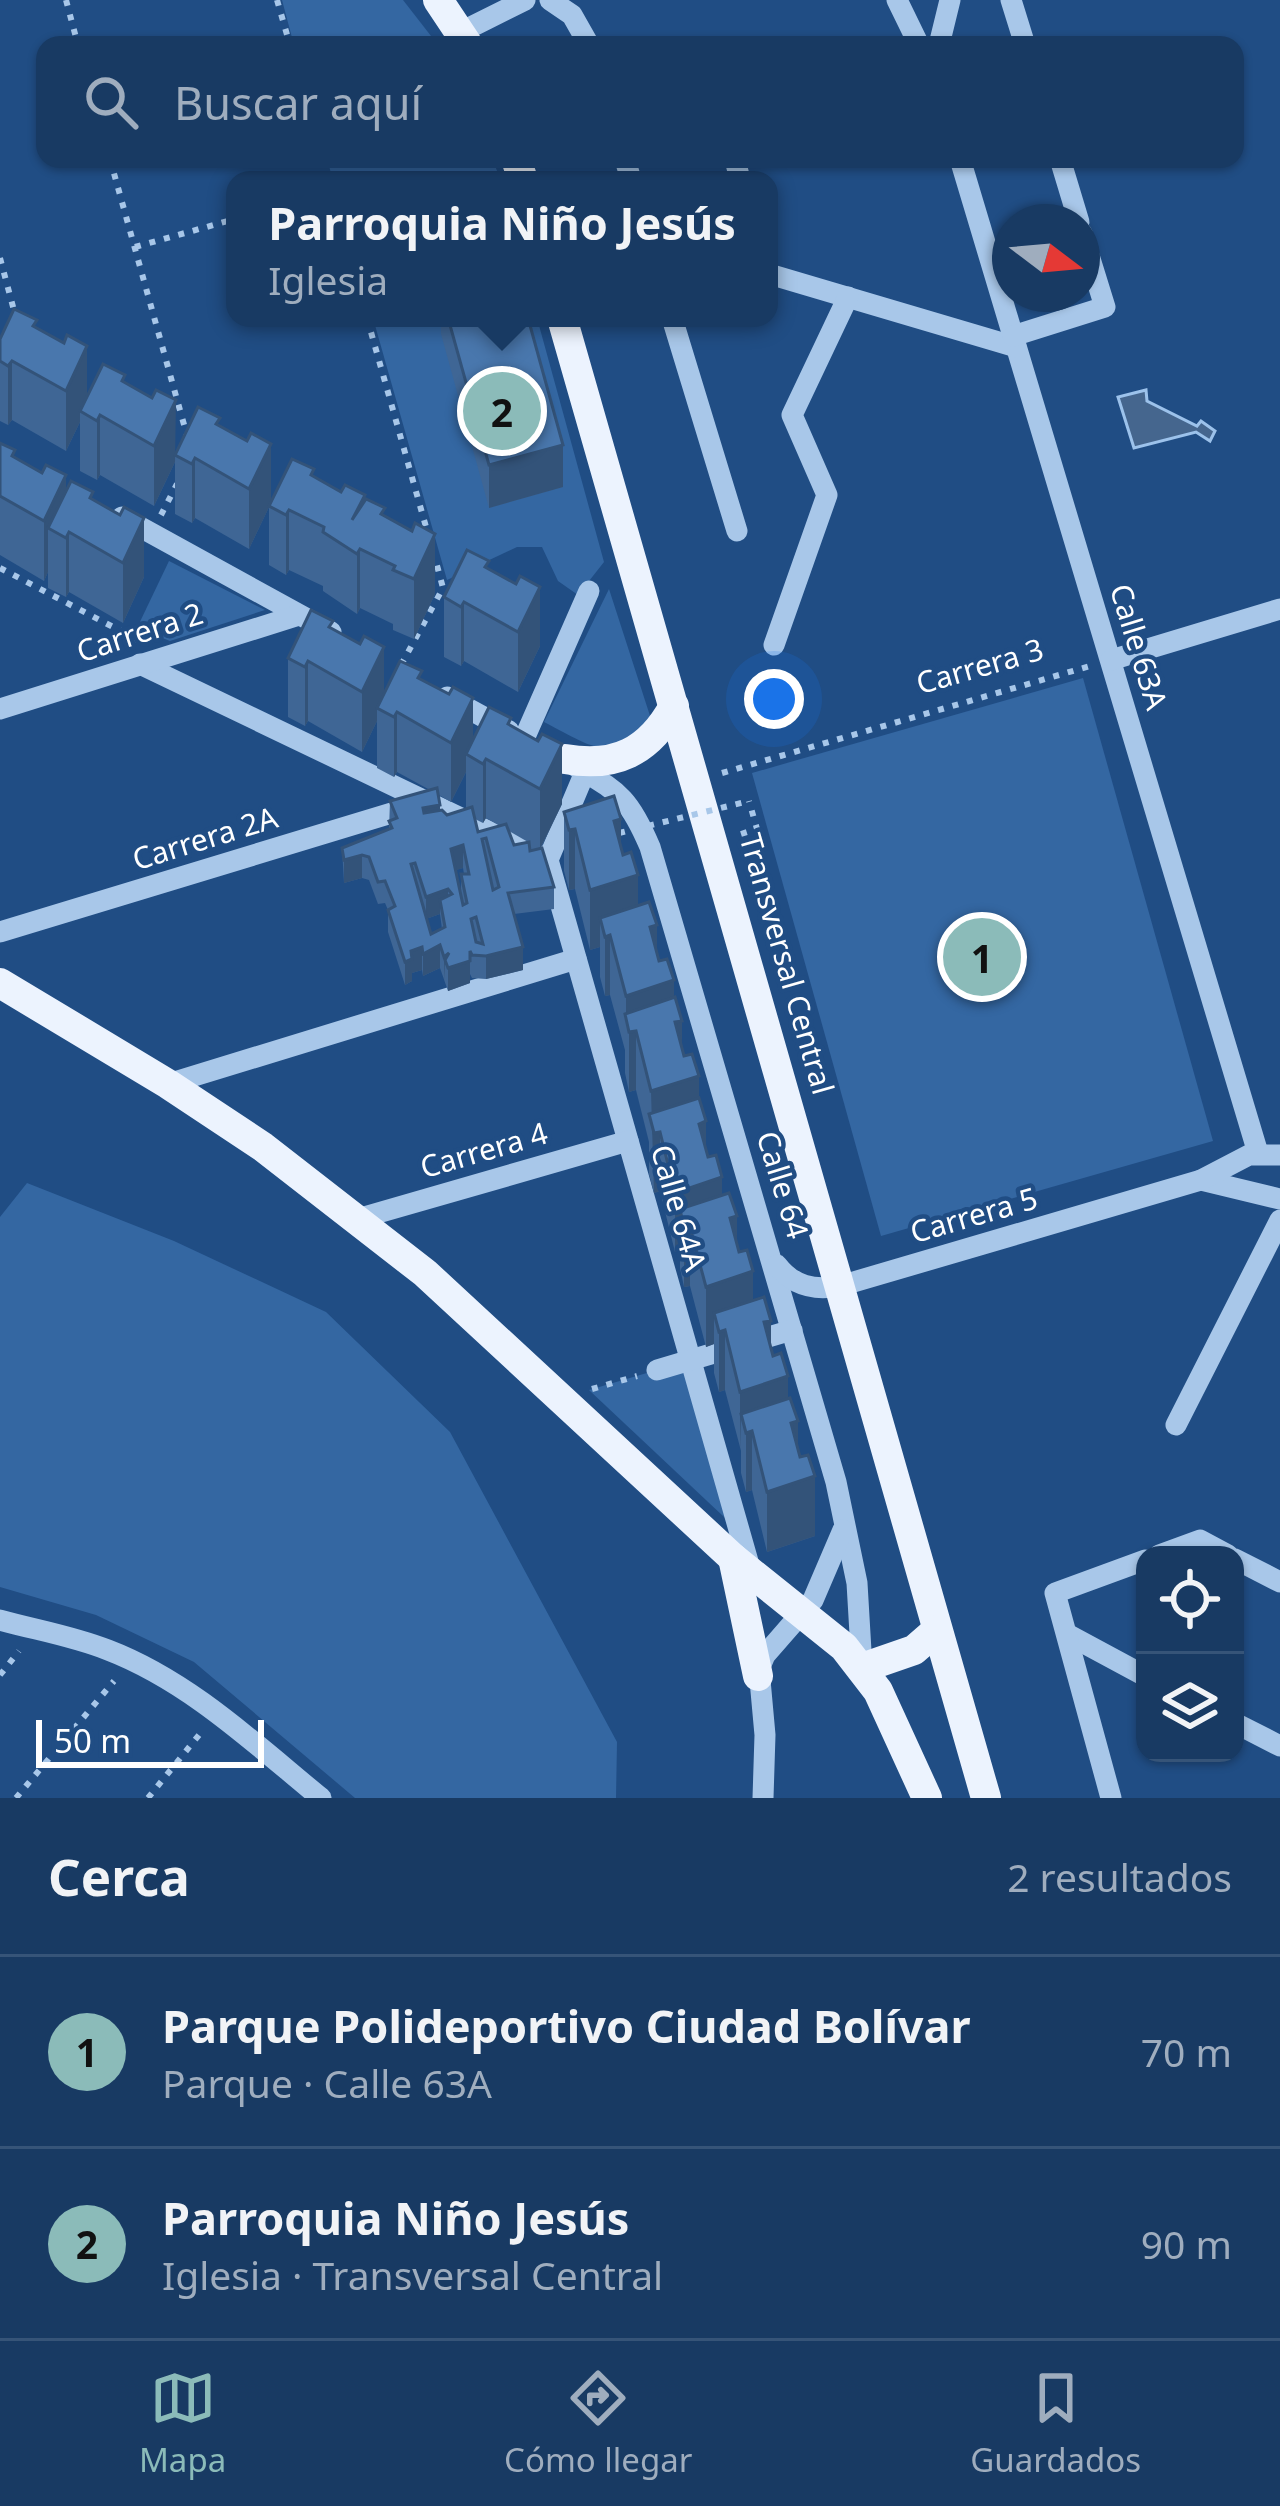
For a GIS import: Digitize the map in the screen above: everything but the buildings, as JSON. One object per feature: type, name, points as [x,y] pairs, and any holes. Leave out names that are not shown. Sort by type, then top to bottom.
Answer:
[{"type":"main road","points":[[438,0],[464,36]]},
{"type":"main road","name":"Transversal Central","points":[[565,327],[986,1798]]},
{"type":"main road","points":[[575,766],[618,760],[652,739],[674,706]]},
{"type":"main road","points":[[0,983],[262,1147],[425,1273],[742,1565],[815,1622],[862,1668],[890,1712],[927,1798]]},
{"type":"main road","points":[[742,1565],[758,1676]]},
{"type":"main road","points":[[862,1668],[914,1650],[938,1630]]},
{"type":"street","points":[[468,36],[525,0]]},
{"type":"street","points":[[550,0],[572,15],[584,36]]},
{"type":"street","points":[[897,0],[915,36]]},
{"type":"street","points":[[941,36],[950,0]]},
{"type":"street","points":[[1012,0],[1022,36]]},
{"type":"street","name":"Calle 63A","points":[[963,168],[1111,660],[1269,1154]]},
{"type":"street","points":[[1063,168],[1074,204]]},
{"type":"street","points":[[778,277],[1015,341],[1092,312]]},
{"type":"street","points":[[774,645],[827,495],[792,415],[848,297]]},
{"type":"street","points":[[675,327],[736,531]]},
{"type":"street","points":[[95,503],[358,648]]},
{"type":"street","points":[[524,739],[589,591]]},
{"type":"street","points":[[1111,660],[1280,609]]},
{"type":"street","name":"Carrera 2","points":[[0,709],[298,615]]},
{"type":"street","points":[[140,664],[548,860],[575,766]]},
{"type":"street","name":"Calle 64","points":[[398,670],[614,788],[633,807],[650,847],[773,1257],[845,1524],[856,1582],[862,1668]]},
{"type":"street","name":"Carrera 2A","points":[[0,932],[427,802]]},
{"type":"street","name":"Calle 64A","points":[[548,860],[691,1360],[742,1565]]},
{"type":"street","points":[[168,1084],[576,959]]},
{"type":"street","name":"Carrera 4","points":[[357,1219],[628,1141]]},
{"type":"street","name":"Carrera 5","points":[[839,1286],[1201,1180],[1269,1154]]},
{"type":"street","points":[[1201,1180],[1280,1199]]},
{"type":"street","points":[[1176,1425],[1280,1220]]},
{"type":"street","points":[[773,1257],[781,1270],[808,1287],[839,1286]]},
{"type":"street","points":[[658,1370],[792,1330]]},
{"type":"street","points":[[763,1798],[765,1735],[758,1676],[765,1655],[815,1622],[845,1524]]},
{"type":"street","points":[[1184,1546],[1200,1540],[1211,1546]]},
{"type":"street","points":[[1111,1798],[1055,1593],[1136,1563]]},
{"type":"street","points":[[1244,1563],[1280,1582]]},
{"type":"street","points":[[0,1621],[89,1643],[131,1660],[217,1713],[321,1798]]},
{"type":"street","points":[[1066,1634],[1136,1671]]},
{"type":"street","points":[[1244,1728],[1280,1747]]},
{"type":"path","points":[[66,0],[76,36]]},
{"type":"path","points":[[277,0],[287,36]]},
{"type":"path","points":[[113,168],[193,454]]},
{"type":"path","points":[[135,247],[226,222]]},
{"type":"path","points":[[0,258],[18,323]]},
{"type":"path","points":[[370,327],[443,588],[398,670]]},
{"type":"path","points":[[152,534],[182,474]]},
{"type":"path","points":[[0,568],[168,656]]},
{"type":"path","points":[[422,577],[461,598]]},
{"type":"path","name":"Carrera 3","points":[[696,781],[1111,660]]},
{"type":"path","points":[[615,834],[749,801],[757,829],[741,834]]},
{"type":"path","points":[[561,1398],[658,1370]]},
{"type":"path","points":[[16,1798],[131,1660]]},
{"type":"path","points":[[148,1798],[217,1713]]},
{"type":"shaded area","points":[[282,0],[403,0],[431,36],[292,36]]},
{"type":"shaded area","points":[[330,168],[497,171],[330,171]]},
{"type":"shaded area","points":[[376,327],[539,327],[604,562],[578,595],[558,581],[542,547],[517,547],[447,580]]},
{"type":"shaded area","points":[[1146,390],[1147,401],[1215,431],[1210,441],[1196,432],[1134,448],[1118,397]]},
{"type":"shaded area","points":[[169,561],[265,610],[170,641],[137,628]]},
{"type":"shaded area","points":[[609,589],[652,722],[621,742],[599,747],[544,722]]},
{"type":"shaded area","points":[[1083,678],[1213,1141],[881,1236],[752,773]]},
{"type":"shaded area","points":[[27,1183],[174,1241],[326,1312],[450,1432],[617,1742],[616,1798],[355,1798],[194,1662],[96,1615],[0,1587],[0,1217]]},
{"type":"shaded area","points":[[691,1360],[740,1532],[589,1390]]},
{"type":"place","name":"Parroquia Niño Jesús","points":[[502,411]]},
{"type":"place","name":"Parque Polideportivo Ciudad Bolívar","points":[[982,957]]}]
